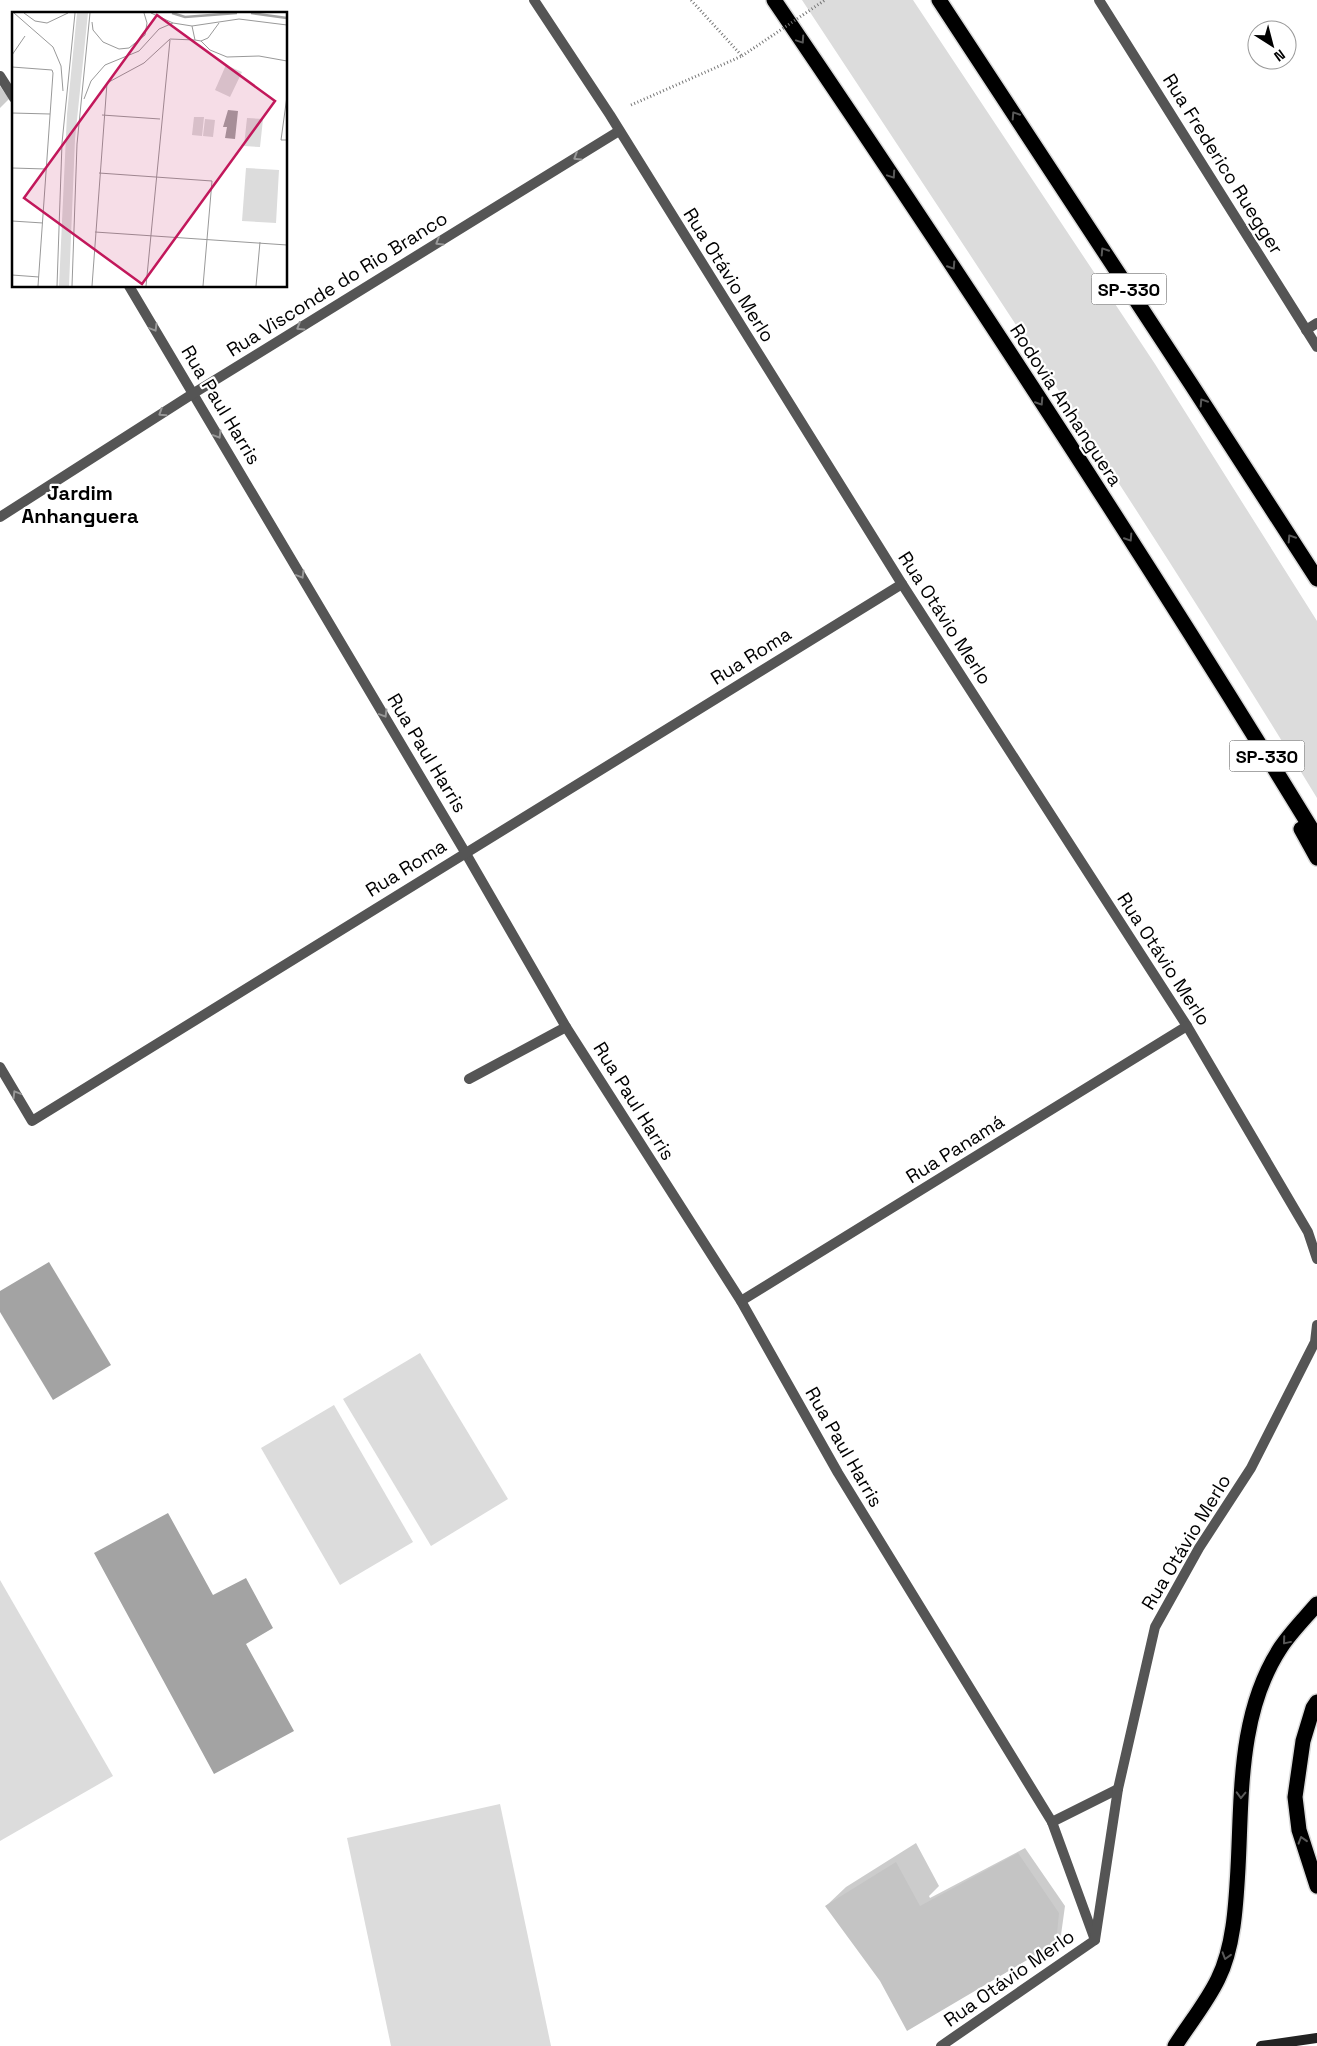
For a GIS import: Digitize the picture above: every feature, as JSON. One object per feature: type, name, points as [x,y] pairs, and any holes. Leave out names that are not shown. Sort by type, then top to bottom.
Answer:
[{"type":"highway","name":"Rodovia Anhanguera","points":[[774,0],[925,225],[1217,674],[1317,838]]},
{"type":"highway","name":"SP-330","points":[[939,0],[1317,579]]},
{"type":"highway","points":[[1217,674],[1317,858]]},
{"type":"highway","points":[[1175,2046],[1219,1979],[1228,1949],[1236,1911],[1242,1777],[1250,1720],[1261,1686],[1280,1648],[1317,1604]]},
{"type":"highway","points":[[1317,1702],[1313,1708],[1303,1741],[1295,1797],[1299,1830],[1317,1886]]},
{"type":"main road","points":[[1261,2046],[1317,2038]]},
{"type":"street","name":"Rua Otávio Merlo","points":[[534,0],[610,115],[902,584],[1187,1026],[1308,1232],[1317,1259]]},
{"type":"street","name":"Rua Frederico Ruegger","points":[[1099,0],[1317,347]]},
{"type":"street","points":[[0,76],[12,95]]},
{"type":"street","name":"Rua Visconde do Rio Branco","points":[[0,517],[194,393],[619,131]]},
{"type":"street","name":"Rua Paul Harris","points":[[129,288],[194,393],[566,1027],[741,1301],[838,1473],[1052,1822],[1095,1940]]},
{"type":"street","points":[[1306,330],[1317,323]]},
{"type":"street","name":"Rua Roma","points":[[0,1067],[32,1121],[902,584]]},
{"type":"street","name":"Rua Panamá","points":[[741,1301],[1187,1026]]},
{"type":"street","points":[[469,1080],[566,1027]]},
{"type":"street","name":"Rua Otávio Merlo","points":[[942,2046],[1095,1940],[1118,1789],[1155,1627],[1199,1548],[1251,1468],[1314,1342],[1317,1325]]},
{"type":"street","points":[[1052,1822],[1118,1789]]},
{"type":"path","points":[[691,0],[742,56]]},
{"type":"path","points":[[610,115],[742,56],[824,0]]},
{"type":"shaded area","points":[[802,0],[913,0],[1155,364],[1317,621],[1317,798],[1127,496]]},
{"type":"shaded area","points":[[49,1262],[111,1365],[53,1400],[0,1312],[0,1291]]},
{"type":"shaded area","points":[[420,1353],[508,1499],[431,1546],[343,1399]]},
{"type":"shaded area","points":[[334,1405],[413,1542],[340,1585],[261,1448]]},
{"type":"shaded area","points":[[168,1513],[213,1595],[246,1578],[273,1628],[246,1644],[294,1731],[214,1774],[94,1553]]},
{"type":"shaded area","points":[[0,1580],[113,1776],[0,1841]]},
{"type":"shaded area","points":[[500,1804],[551,2046],[391,2046],[347,1838]]},
{"type":"building","points":[[1018,1853],[1059,1913],[1056,1943],[907,2031],[880,1981],[825,1906],[896,1862],[920,1906]]},
{"type":"district","name":"Jardim Anhanguera","points":[[80,504]]}]
